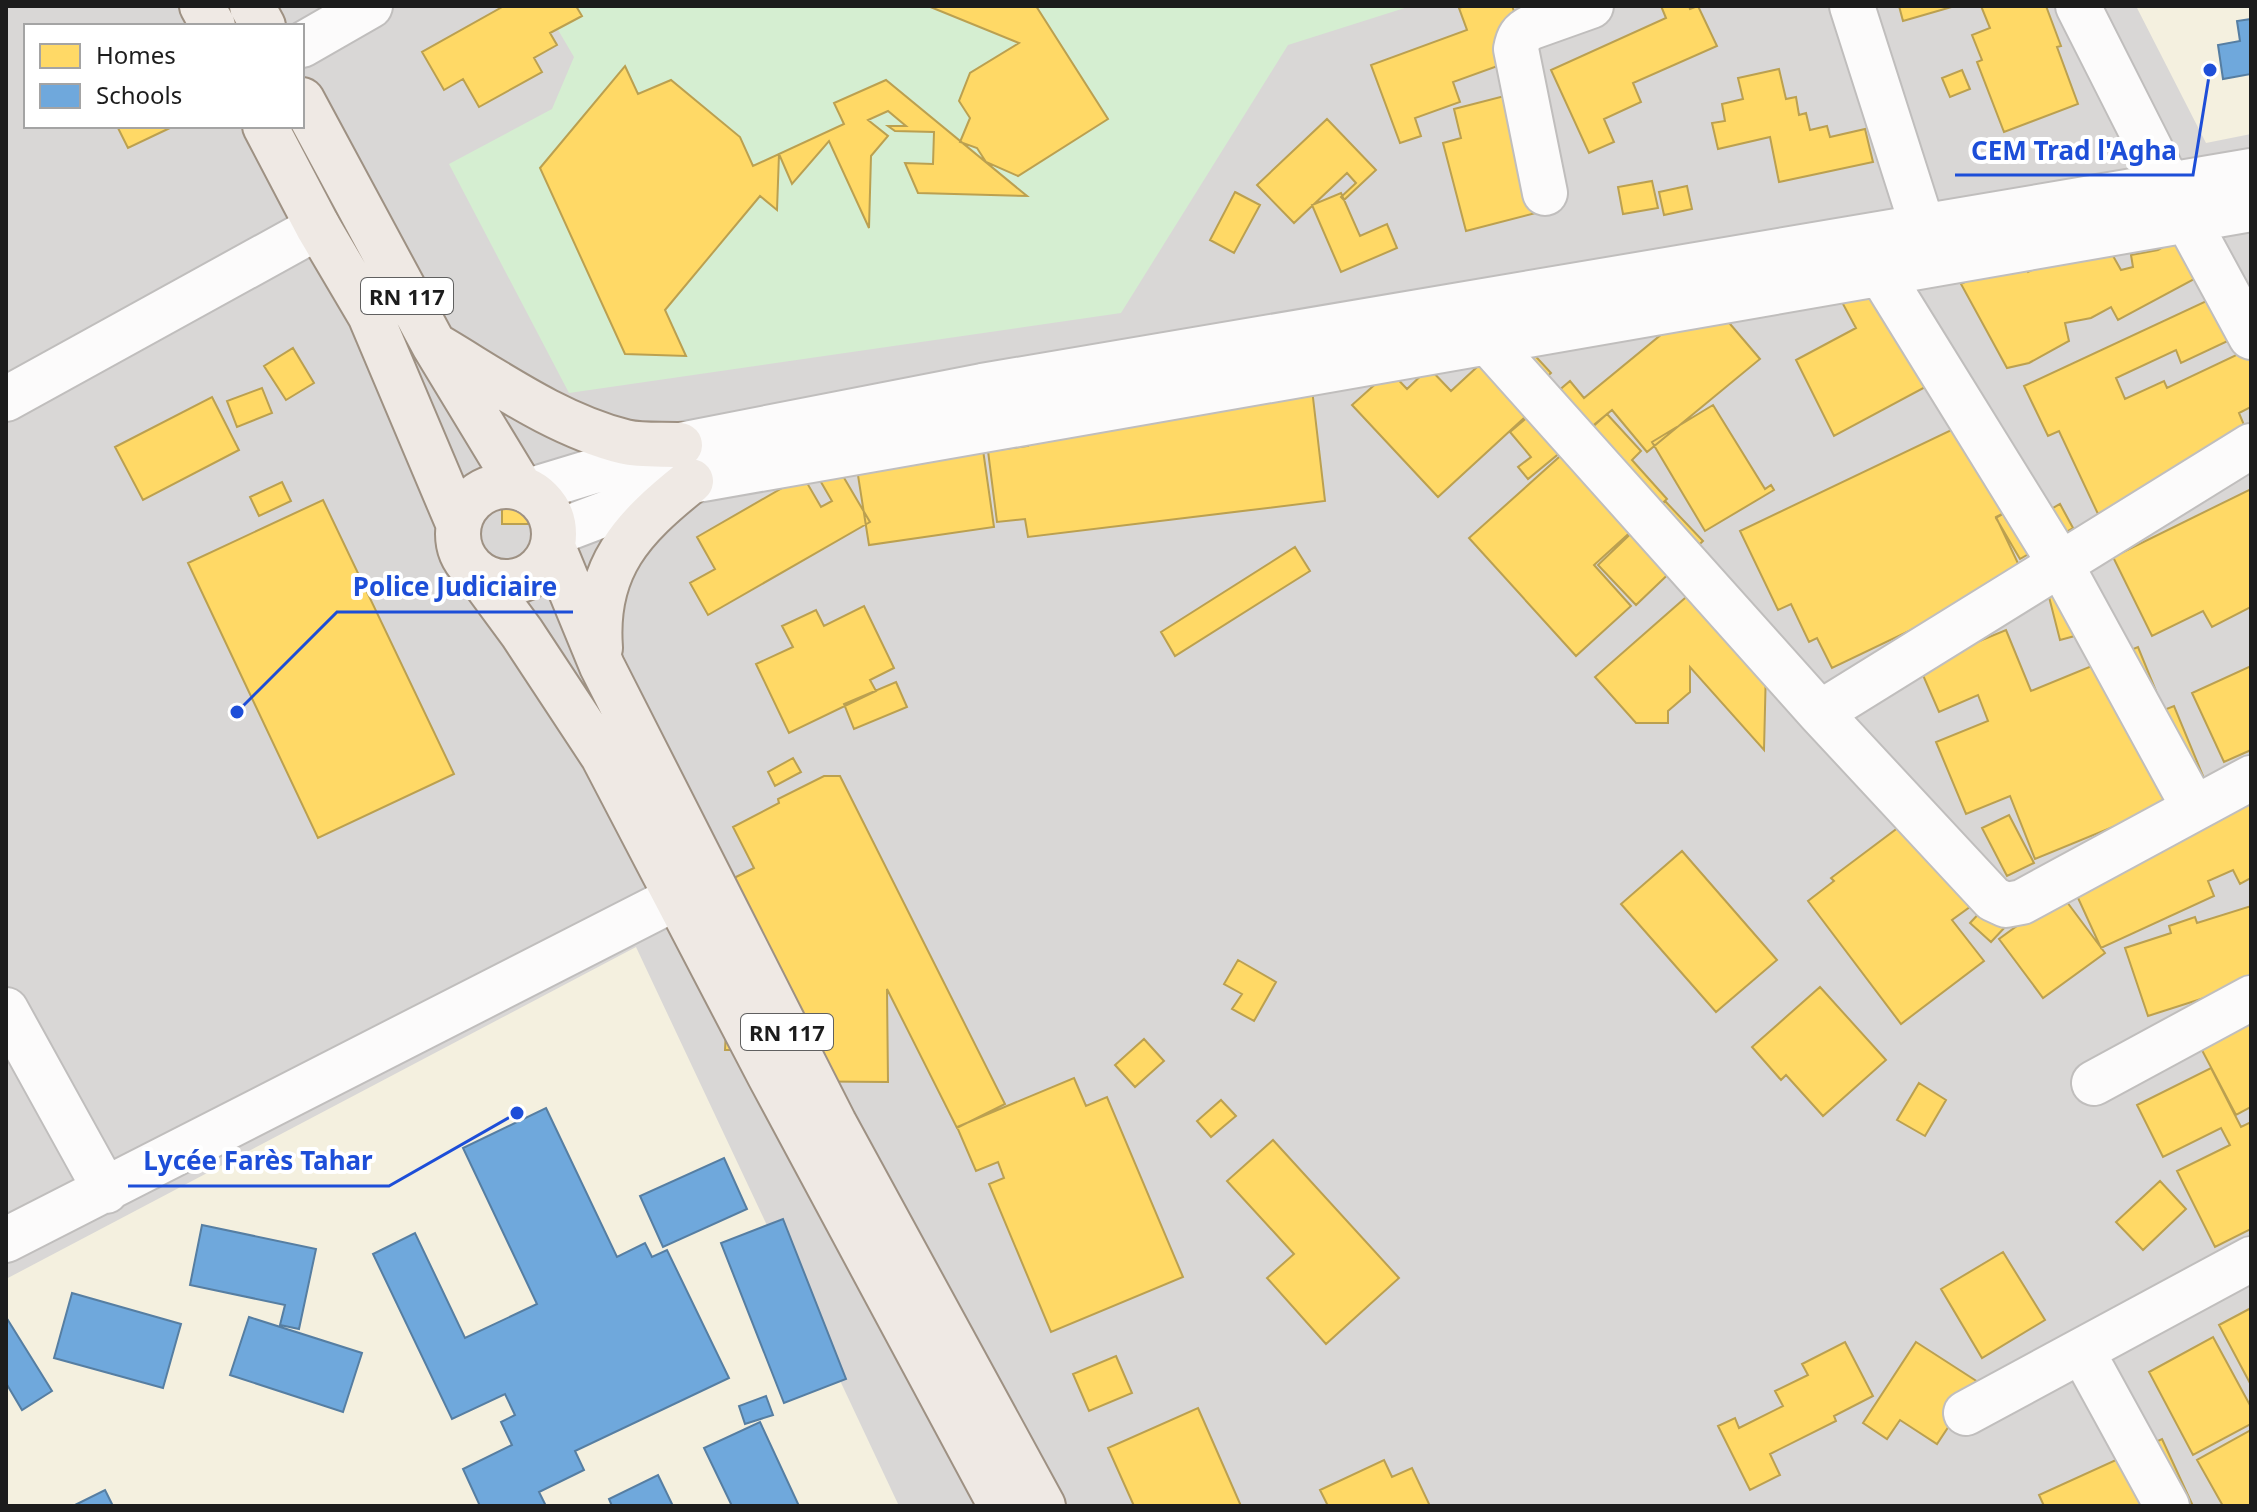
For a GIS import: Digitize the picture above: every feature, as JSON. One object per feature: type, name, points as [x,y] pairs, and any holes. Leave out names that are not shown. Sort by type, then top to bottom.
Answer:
[{"type":"main road","points":[[202,6],[212,24]]},
{"type":"main road","points":[[252,6],[262,24]]},
{"type":"main road","name":"RN 117","points":[[304,104],[434,345],[524,489]]},
{"type":"main road","name":"RN 117","points":[[266,128],[318,227],[370,315],[458,523]]},
{"type":"main road","points":[[434,345],[546,410],[598,434],[686,463],[657,508],[615,559],[607,577],[599,625],[602,666]]},
{"type":"main road","points":[[504,486],[524,489],[542,501],[551,516],[554,540],[547,561],[524,580],[509,583],[480,576],[461,553],[457,538],[458,523],[464,509],[475,497],[489,489],[504,486]]},
{"type":"main road","name":"RN 117","points":[[554,540],[602,666],[770,1076],[1001,1506]]},
{"type":"main road","name":"RN 117","points":[[480,576],[693,888],[834,1123],[1043,1506]]},
{"type":"street","points":[[304,44],[370,6]]},
{"type":"street","points":[[1545,193],[1516,49],[1518,38],[1532,27],[1591,6]]},
{"type":"street","points":[[1852,6],[1923,228]]},
{"type":"street","points":[[2078,6],[2251,337]]},
{"type":"street","points":[[524,489],[1488,342],[1881,274],[2180,203],[2251,171]]},
{"type":"street","points":[[554,540],[686,463],[982,386],[1923,228],[2180,203],[2251,209]]},
{"type":"street","points":[[6,399],[318,227]]},
{"type":"street","points":[[1881,274],[2061,565],[2194,808]]},
{"type":"street","points":[[1488,342],[1820,713],[1993,899],[2006,905],[2022,902],[2251,778]]},
{"type":"street","points":[[1820,713],[2251,446]]},
{"type":"street","points":[[6,1240],[693,888]]},
{"type":"street","points":[[2094,1083],[2251,998]]},
{"type":"street","points":[[6,1010],[106,1191]]},
{"type":"street","points":[[1966,1413],[2251,1259]]},
{"type":"street","points":[[2082,1351],[2167,1506]]},
{"type":"shaded area","points":[[6,6],[2251,6],[2251,1506],[6,1506]]},
{"type":"shaded area","points":[[2136,6],[2251,6],[2251,134],[2206,143]]},
{"type":"shaded area","points":[[636,947],[899,1506],[6,1506],[6,1279]]},
{"type":"green space","points":[[544,6],[1411,6],[1288,45],[1121,313],[569,393],[449,164],[552,109],[574,57]]},
{"type":"building: Homes","points":[[504,6],[576,6],[582,16],[550,33],[557,45],[534,58],[542,72],[479,107],[463,79],[444,90],[422,52]]},
{"type":"building: Homes","points":[[928,6],[1036,6],[1108,119],[1018,176],[986,162],[977,148],[960,142],[970,118],[959,101],[970,73],[1019,43]]},
{"type":"building: Homes","points":[[1512,6],[1520,27],[1517,59],[1453,82],[1460,102],[1415,118],[1421,136],[1400,143],[1371,65],[1467,30],[1459,8]]},
{"type":"building: Homes","points":[[1661,6],[1689,6],[1690,9],[1698,6],[1717,46],[1633,83],[1641,102],[1604,119],[1614,142],[1589,153],[1551,70],[1666,18]]},
{"type":"building: Homes","points":[[1899,6],[1955,6],[1903,21]]},
{"type":"building: Homes","points":[[1981,6],[2046,6],[2078,104],[2004,132],[1977,62],[1982,60],[1972,35],[1990,28]]},
{"type":"building: Homes","points":[[625,66],[638,94],[671,80],[740,137],[753,166],[779,154],[777,210],[760,196],[665,310],[686,356],[625,354],[540,168]]},
{"type":"building: Homes","points":[[1779,69],[1786,99],[1796,97],[1799,115],[1806,113],[1810,130],[1827,126],[1830,137],[1865,129],[1873,162],[1779,182],[1770,137],[1718,149],[1712,123],[1725,121],[1722,104],[1743,99],[1738,78]]},
{"type":"building: Homes","points":[[1962,70],[1970,89],[1950,97],[1942,78]]},
{"type":"building: Homes","points":[[886,80],[1027,196],[918,193],[905,163],[933,164],[934,132],[895,131],[888,126],[906,126],[888,111],[868,120],[888,136],[871,156],[869,228],[829,141],[792,184],[779,154],[844,124],[834,103]]},
{"type":"building: Homes","points":[[1528,90],[1559,207],[1466,231],[1443,143],[1461,138],[1454,109]]},
{"type":"building: Homes","points":[[1327,119],[1376,170],[1344,200],[1341,197],[1356,183],[1347,173],[1294,223],[1257,185]]},
{"type":"building: Homes","points":[[118,128],[170,128],[128,148]]},
{"type":"building: Homes","points":[[1652,181],[1658,208],[1623,214],[1618,187]]},
{"type":"building: Homes","points":[[1687,186],[1692,209],[1664,215],[1659,192]]},
{"type":"building: Homes","points":[[1235,192],[1260,205],[1234,253],[1210,240]]},
{"type":"building: Homes","points":[[1341,193],[1360,236],[1387,224],[1397,248],[1341,272],[1312,205]]},
{"type":"building: Homes","points":[[2186,234],[2213,269],[2118,320],[2111,307],[2091,318],[2065,323],[2069,341],[2029,363],[2007,368],[1961,284],[1982,273],[2024,264],[2028,272],[2055,258],[2108,247],[2121,270],[2133,267],[2131,255],[2158,250]]},
{"type":"building: Homes","points":[[1910,280],[1944,377],[1834,436],[1796,360],[1856,328],[1843,304],[1842,292]]},
{"type":"building: Homes","points":[[2230,290],[2249,331],[2181,363],[2176,350],[2116,378],[2125,399],[2164,381],[2167,388],[2251,348],[2251,407],[2239,413],[2251,442],[2098,514],[2059,431],[2048,436],[2024,386]]},
{"type":"building: Homes","points":[[1707,297],[1760,359],[1647,452],[1612,410],[1528,479],[1518,467],[1531,457],[1510,432],[1570,381],[1584,398]]},
{"type":"building: Homes","points":[[1514,333],[1551,373],[1539,384],[1549,395],[1438,497],[1352,405],[1390,371],[1407,389],[1429,368],[1451,391]]},
{"type":"building: Homes","points":[[293,348],[314,383],[286,400],[264,366]]},
{"type":"building: Homes","points":[[262,388],[272,413],[237,427],[227,401]]},
{"type":"building: Homes","points":[[1312,389],[1325,501],[1028,537],[1025,519],[997,522],[988,451],[1028,446],[1025,424]]},
{"type":"building: Homes","points":[[212,397],[239,450],[143,500],[115,447]]},
{"type":"building: Homes","points":[[1713,405],[1765,489],[1771,485],[1774,490],[1705,531],[1652,442]]},
{"type":"building: Homes","points":[[1989,412],[2032,499],[1996,517],[2024,576],[1832,668],[1817,638],[1809,642],[1791,604],[1778,610],[1740,531]]},
{"type":"building: Homes","points":[[1607,414],[1641,451],[1632,460],[1667,499],[1594,565],[1631,606],[1576,656],[1469,538]]},
{"type":"building: Homes","points":[[983,450],[994,527],[869,545],[857,469]]},
{"type":"building: Homes","points":[[840,471],[870,522],[708,615],[690,583],[715,569],[697,537],[803,476],[821,507],[832,501],[821,482]]},
{"type":"building: Homes","points":[[282,482],[291,501],[259,516],[250,497]]},
{"type":"building: Homes","points":[[2251,489],[2251,607],[2212,627],[2203,611],[2152,636],[2113,557]]},
{"type":"building: Homes","points":[[502,494],[533,494],[533,524],[502,524]]},
{"type":"building: Homes","points":[[2029,499],[2039,516],[2060,504],[2073,528],[2020,559],[1996,518]]},
{"type":"building: Homes","points":[[323,500],[454,774],[318,838],[188,563]]},
{"type":"building: Homes","points":[[1665,501],[1703,541],[1636,605],[1598,565]]},
{"type":"building: Homes","points":[[1295,547],[1310,571],[1175,656],[1161,632]]},
{"type":"building: Homes","points":[[1717,570],[1767,626],[1764,750],[1690,667],[1690,692],[1668,711],[1668,723],[1636,723],[1595,677]]},
{"type":"building: Homes","points":[[2097,585],[2108,627],[2060,640],[2049,597]]},
{"type":"building: Homes","points":[[864,606],[894,668],[870,680],[876,691],[789,733],[756,664],[793,647],[782,626],[816,610],[824,626]]},
{"type":"building: Homes","points":[[2006,630],[2031,691],[2138,647],[2156,691],[2121,704],[2129,724],[2174,706],[2208,788],[2035,859],[2010,796],[1966,814],[1936,742],[1988,721],[1978,695],[1939,712],[1919,666]]},
{"type":"building: Homes","points":[[2251,666],[2251,750],[2224,762],[2192,693]]},
{"type":"building: Homes","points":[[896,682],[907,707],[854,729],[844,704]]},
{"type":"building: Homes","points":[[793,758],[801,772],[775,786],[768,772]]},
{"type":"building: Homes","points":[[824,776],[840,776],[1005,1104],[957,1128],[887,989],[888,1082],[758,1081],[742,1050],[725,1050],[734,878],[754,868],[733,827],[779,803],[778,799]]},
{"type":"building: Homes","points":[[2251,791],[2251,878],[2240,884],[2233,870],[2208,881],[2214,896],[2101,948],[2067,874]]},
{"type":"building: Homes","points":[[1931,803],[1996,888],[1952,920],[1984,961],[1901,1024],[1808,901],[1834,881],[1831,878]]},
{"type":"building: Homes","points":[[2009,815],[2034,863],[2007,876],[1982,828]]},
{"type":"building: Homes","points":[[1682,851],[1777,960],[1716,1012],[1621,904]]},
{"type":"building: Homes","points":[[2001,890],[2022,909],[1991,942],[1970,923]]},
{"type":"building: Homes","points":[[2061,894],[2105,953],[2043,998],[1999,939]]},
{"type":"building: Homes","points":[[2251,906],[2251,983],[2148,1016],[2125,948],[2171,933],[2169,926],[2195,917],[2197,923]]},
{"type":"building: Homes","points":[[1238,960],[1276,982],[1254,1021],[1232,1009],[1242,994],[1224,984]]},
{"type":"building: Homes","points":[[1820,987],[1886,1060],[1823,1116],[1786,1075],[1781,1080],[1752,1047]]},
{"type":"building: Homes","points":[[2251,1006],[2251,1107],[2236,1115],[2194,1035]]},
{"type":"building: Homes","points":[[1144,1039],[1164,1061],[1135,1087],[1115,1065]]},
{"type":"building: Homes","points":[[2211,1068],[2241,1127],[2251,1122],[2251,1229],[2215,1247],[2177,1171],[2230,1145],[2221,1128],[2163,1157],[2137,1105]]},
{"type":"building: Homes","points":[[1074,1078],[1086,1106],[1107,1097],[1183,1277],[1051,1332],[989,1184],[1004,1178],[998,1162],[976,1171],[957,1127]]},
{"type":"building: Homes","points":[[1919,1083],[1946,1100],[1925,1136],[1897,1120]]},
{"type":"building: Homes","points":[[1221,1100],[1236,1116],[1211,1137],[1197,1121]]},
{"type":"building: Homes","points":[[1273,1140],[1399,1278],[1326,1344],[1267,1278],[1294,1254],[1227,1181]]},
{"type":"building: Homes","points":[[2160,1181],[2186,1209],[2143,1250],[2116,1222]]},
{"type":"building: Homes","points":[[2003,1252],[2045,1320],[1982,1358],[1941,1289]]},
{"type":"building: Homes","points":[[2251,1308],[2251,1385],[2219,1325]]},
{"type":"building: Homes","points":[[2213,1337],[2251,1407],[2251,1424],[2193,1455],[2149,1372]]},
{"type":"building: Homes","points":[[1845,1342],[1873,1396],[1834,1416],[1836,1421],[1770,1454],[1780,1475],[1750,1490],[1718,1426],[1735,1418],[1739,1428],[1783,1406],[1775,1391],[1808,1375],[1802,1364]]},
{"type":"building: Homes","points":[[1916,1342],[1978,1382],[1937,1444],[1900,1420],[1887,1439],[1863,1423]]},
{"type":"building: Homes","points":[[1116,1356],[1132,1393],[1089,1411],[1073,1374]]},
{"type":"building: Homes","points":[[1198,1408],[1241,1506],[1134,1506],[1108,1448]]},
{"type":"building: Homes","points":[[2251,1430],[2251,1506],[2223,1506],[2197,1460]]},
{"type":"building: Homes","points":[[2162,1439],[2193,1506],[2044,1506],[2039,1495]]},
{"type":"building: Homes","points":[[1384,1460],[1392,1477],[1412,1468],[1430,1506],[1328,1506],[1320,1490]]},
{"type":"building: Schools","points":[[2251,19],[2251,74],[2223,79],[2218,45],[2240,41],[2237,21]]},
{"type":"building: Schools","points":[[546,1108],[617,1257],[645,1243],[652,1257],[667,1250],[729,1378],[575,1451],[584,1470],[539,1492],[546,1506],[480,1506],[463,1469],[512,1445],[501,1422],[515,1415],[505,1394],[452,1419],[373,1254],[415,1233],[465,1338],[537,1304],[463,1148]]},
{"type":"building: Schools","points":[[724,1158],[747,1209],[663,1247],[640,1196]]},
{"type":"building: Schools","points":[[783,1219],[846,1379],[784,1403],[721,1243]]},
{"type":"building: Schools","points":[[202,1225],[316,1249],[299,1329],[280,1325],[285,1305],[190,1285]]},
{"type":"building: Schools","points":[[72,1293],[181,1324],[163,1388],[54,1358]]},
{"type":"building: Schools","points":[[6,1317],[52,1391],[22,1410],[6,1383]]},
{"type":"building: Schools","points":[[249,1317],[362,1353],[343,1412],[230,1375]]},
{"type":"building: Schools","points":[[766,1396],[773,1415],[745,1424],[739,1406]]},
{"type":"building: Schools","points":[[760,1422],[799,1506],[732,1506],[704,1448]]},
{"type":"building: Schools","points":[[658,1475],[673,1506],[612,1506],[609,1499]]},
{"type":"building: Schools","points":[[105,1490],[113,1506],[73,1506]]},
{"type":"place","name":"CEM Trad l'Agha","points":[[2210,70]]},
{"type":"place","name":"Police Judiciaire","points":[[237,712]]},
{"type":"place","name":"Lycée Farès Tahar","points":[[517,1113]]}]
